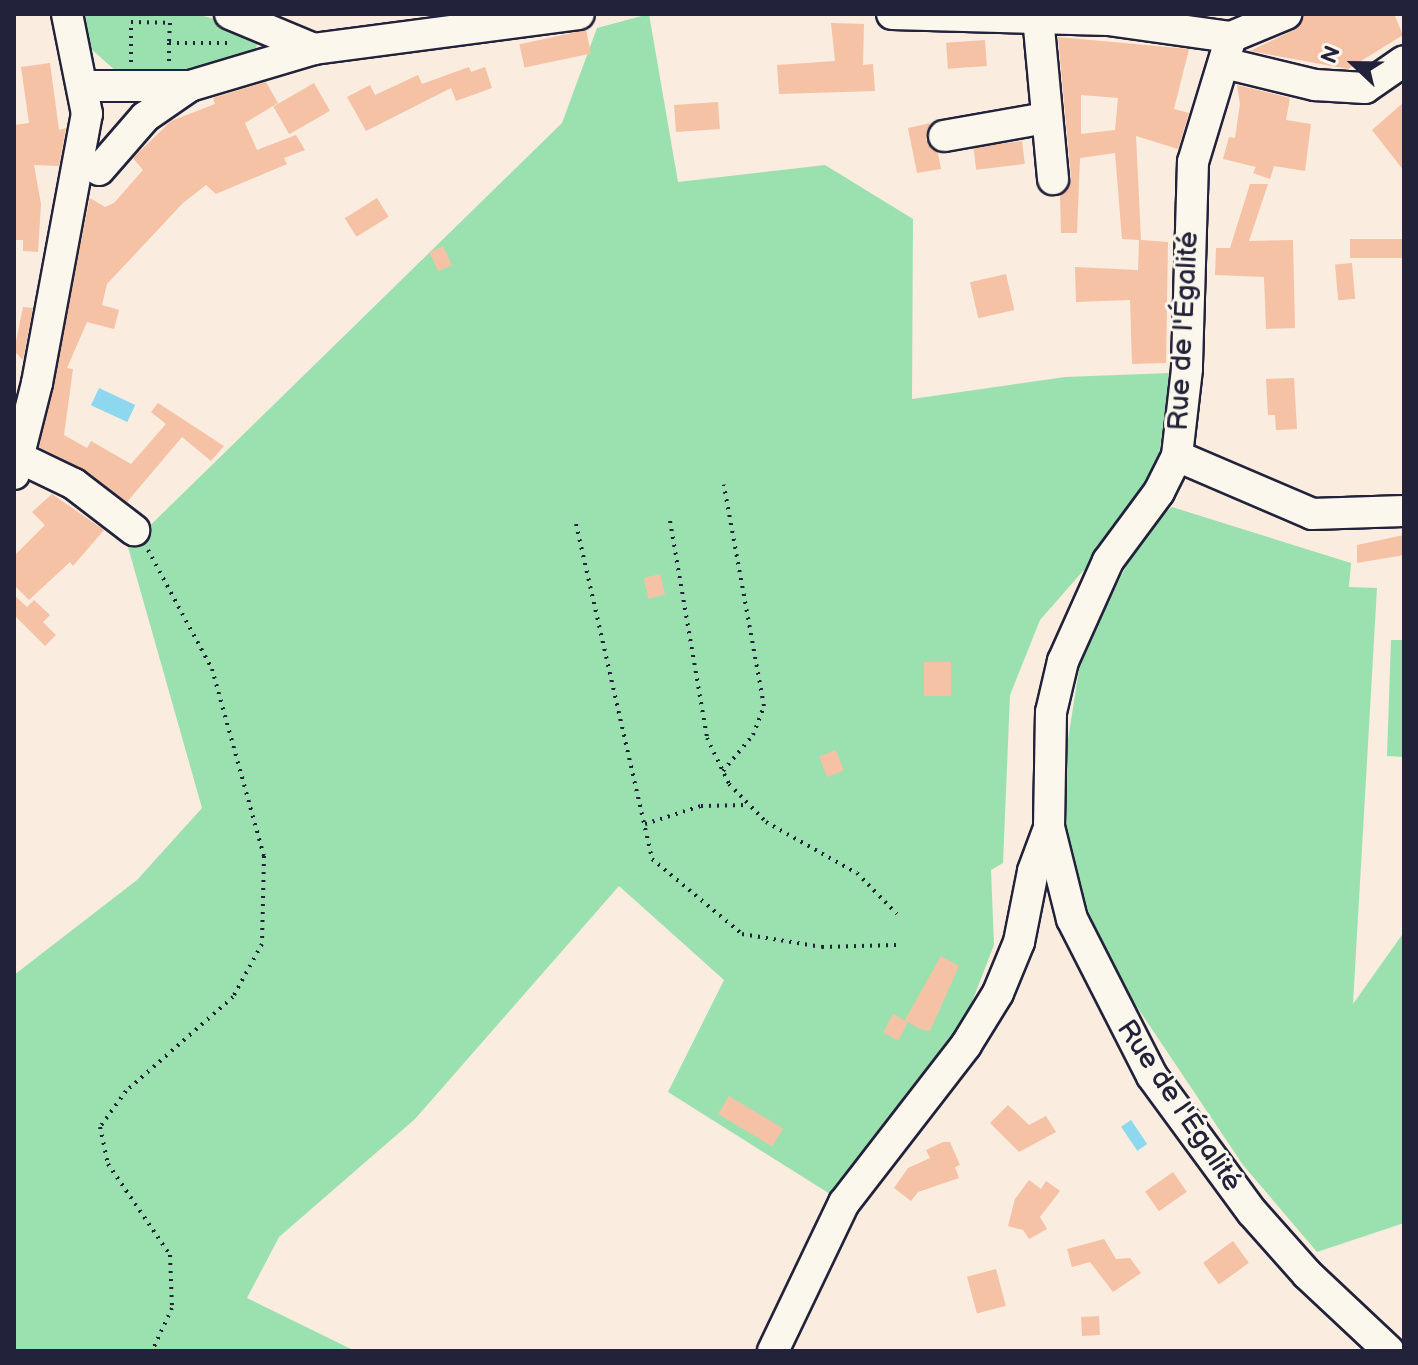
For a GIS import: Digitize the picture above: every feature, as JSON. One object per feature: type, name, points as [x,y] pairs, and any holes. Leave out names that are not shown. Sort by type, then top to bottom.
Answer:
[{"type":"street","points":[[67,14],[85,86],[88,179],[17,466],[74,484],[134,530]]},
{"type":"street","points":[[230,14],[314,49]]},
{"type":"street","points":[[85,86],[190,86],[314,49],[579,14]]},
{"type":"street","points":[[892,14],[1108,17],[1227,50],[1315,85],[1365,88],[1404,61]]},
{"type":"street","points":[[1227,50],[1286,14]]},
{"type":"street","points":[[1038,17],[1053,179]]},
{"type":"street","name":"Rue de l'Égalité","points":[[1227,50],[1193,162],[1187,369],[1177,456],[1159,492],[1108,561],[1063,661],[1051,712],[1049,827],[1072,919],[1152,1076],[1244,1202],[1361,1340],[1389,1351]]},
{"type":"street","points":[[88,179],[145,117],[190,86]]},
{"type":"street","points":[[944,136],[1046,118]]},
{"type":"street","points":[[1177,456],[1312,514],[1404,511]]},
{"type":"street","points":[[773,1351],[844,1203],[989,1010],[1019,942],[1033,871],[1049,827]]},
{"type":"path","points":[[143,65],[131,65],[131,22],[170,23],[169,65],[156,65]]},
{"type":"path","points":[[169,43],[243,43]]},
{"type":"path","points":[[723,771],[753,735],[764,706],[724,485]]},
{"type":"path","points":[[670,521],[707,738],[723,771],[766,822],[857,873],[897,914]]},
{"type":"path","points":[[576,524],[652,859],[742,934],[822,947],[896,945]]},
{"type":"path","points":[[134,530],[212,669],[264,856],[262,944],[233,997],[126,1091],[100,1127],[108,1164],[170,1255],[172,1308],[152,1351]]},
{"type":"path","points":[[645,824],[701,806],[749,805]]},
{"type":"green space","points":[[78,14],[196,14],[262,32],[253,56],[193,77],[118,73],[89,47]]},
{"type":"green space","points":[[649,14],[678,182],[825,165],[913,219],[912,399],[1065,377],[1170,373],[1158,463],[1097,568],[1083,571],[1040,620],[1010,695],[1003,863],[991,870],[994,945],[953,1051],[838,1199],[668,1092],[724,980],[619,886],[415,1119],[279,1237],[247,1298],[355,1351],[14,1351],[14,975],[137,880],[202,808],[128,547],[562,123],[597,28]]},
{"type":"green space","points":[[1172,507],[1351,563],[1349,587],[1377,588],[1353,1004],[1404,932],[1404,1223],[1317,1252],[1243,1165],[1121,983],[1080,893],[1064,841],[1061,784],[1081,657],[1130,558],[1150,525]]},
{"type":"green space","points":[[1391,640],[1404,640],[1404,757],[1387,756]]},
{"type":"water","points":[[99,388],[135,405],[127,422],[91,405]]},
{"type":"water","points":[[1131,1120],[1147,1144],[1137,1151],[1121,1127]]},
{"type":"building","points":[[1304,14],[1394,14],[1403,35],[1348,69],[1250,51],[1294,30]]},
{"type":"building","points":[[831,23],[864,24],[863,65],[873,64],[875,91],[779,94],[777,65],[835,61]]},
{"type":"building","points":[[586,30],[591,53],[524,68],[519,44]]},
{"type":"building","points":[[1058,37],[1189,49],[1174,109],[1189,113],[1178,149],[1136,136],[1141,240],[1168,242],[1166,363],[1132,364],[1130,300],[1076,302],[1075,267],[1138,270],[1139,240],[1122,239],[1115,153],[1080,158],[1077,233],[1061,233],[1060,195],[1071,177]],"holes":[[[1081,95],[1118,98],[1115,130],[1081,134]]]},
{"type":"building","points":[[985,40],[987,66],[948,69],[946,43]]},
{"type":"building","points":[[50,63],[59,130],[66,128],[59,166],[34,165],[41,204],[38,252],[23,251],[23,240],[14,240],[14,125],[29,123],[21,67]]},
{"type":"building","points":[[469,67],[471,72],[485,67],[492,88],[456,101],[451,88],[366,131],[347,97],[370,85],[375,95],[418,75],[422,84]]},
{"type":"building","points":[[266,82],[278,103],[245,123],[257,150],[296,135],[305,150],[284,158],[287,164],[216,194],[206,185],[183,203],[107,284],[102,305],[119,310],[114,329],[87,322],[67,368],[73,369],[64,435],[87,448],[91,441],[131,464],[166,424],[151,412],[158,403],[224,446],[211,461],[182,437],[127,502],[85,470],[39,447],[90,198],[105,207],[114,203],[143,170],[133,158],[171,121],[215,104],[213,98]]},
{"type":"building","points":[[314,83],[330,111],[289,134],[273,106]]},
{"type":"building","points":[[1237,85],[1290,98],[1286,120],[1311,124],[1305,171],[1274,166],[1270,179],[1253,173],[1256,167],[1223,159],[1229,137],[1235,138],[1240,104]]},
{"type":"building","points":[[718,102],[720,129],[676,132],[674,105]]},
{"type":"building","points":[[1404,102],[1404,171],[1372,130]]},
{"type":"building","points":[[931,123],[926,140],[938,153],[941,169],[917,173],[908,128]]},
{"type":"building","points":[[1022,141],[1025,164],[976,170],[973,147]]},
{"type":"building","points":[[1250,184],[1268,184],[1249,241],[1293,240],[1295,328],[1266,329],[1264,277],[1215,275],[1216,248],[1230,248]]},
{"type":"building","points":[[377,198],[389,217],[356,237],[345,218]]},
{"type":"building","points":[[1350,239],[1404,239],[1404,258],[1350,258]]},
{"type":"building","points":[[443,246],[452,265],[438,271],[429,252]]},
{"type":"building","points":[[1352,263],[1355,299],[1338,300],[1335,264]]},
{"type":"building","points":[[1006,274],[1014,310],[978,318],[970,282]]},
{"type":"building","points":[[23,307],[33,308],[23,360],[14,351]]},
{"type":"building","points":[[1294,378],[1297,429],[1276,430],[1275,415],[1268,415],[1266,379]]},
{"type":"building","points":[[52,494],[104,530],[73,566],[70,562],[29,600],[14,585],[14,556],[45,525],[32,512]]},
{"type":"building","points":[[1404,535],[1404,555],[1357,563],[1357,545]]},
{"type":"building","points":[[660,574],[665,594],[649,598],[644,578]]},
{"type":"building","points":[[14,595],[27,607],[34,600],[50,615],[43,622],[56,635],[45,646],[14,615]]},
{"type":"building","points":[[924,662],[951,662],[951,696],[924,696]]},
{"type":"building","points":[[836,750],[844,771],[827,777],[819,756]]},
{"type":"building","points":[[941,956],[959,966],[930,1031],[920,1029],[905,1020]]},
{"type":"building","points":[[893,1014],[908,1022],[898,1041],[883,1033]]},
{"type":"building","points":[[729,1096],[783,1128],[772,1146],[718,1114]]},
{"type":"building","points":[[1008,1105],[1029,1125],[1046,1116],[1056,1132],[1019,1152],[990,1123]]},
{"type":"building","points":[[950,1142],[960,1165],[955,1167],[959,1178],[918,1192],[911,1201],[894,1188],[908,1168],[930,1158],[926,1150]]},
{"type":"building","points":[[1173,1172],[1187,1192],[1159,1211],[1145,1192]]},
{"type":"building","points":[[1029,1180],[1041,1189],[1046,1181],[1060,1191],[1040,1217],[1047,1229],[1029,1239],[1023,1230],[1008,1226],[1015,1199]]},
{"type":"building","points":[[1104,1239],[1116,1259],[1130,1258],[1141,1273],[1113,1292],[1090,1262],[1072,1267],[1067,1249]]},
{"type":"building","points":[[1233,1241],[1249,1263],[1219,1285],[1203,1263]]},
{"type":"building","points":[[996,1269],[1006,1306],[977,1313],[967,1277]]},
{"type":"building","points":[[1099,1316],[1100,1335],[1082,1336],[1081,1317]]}]
